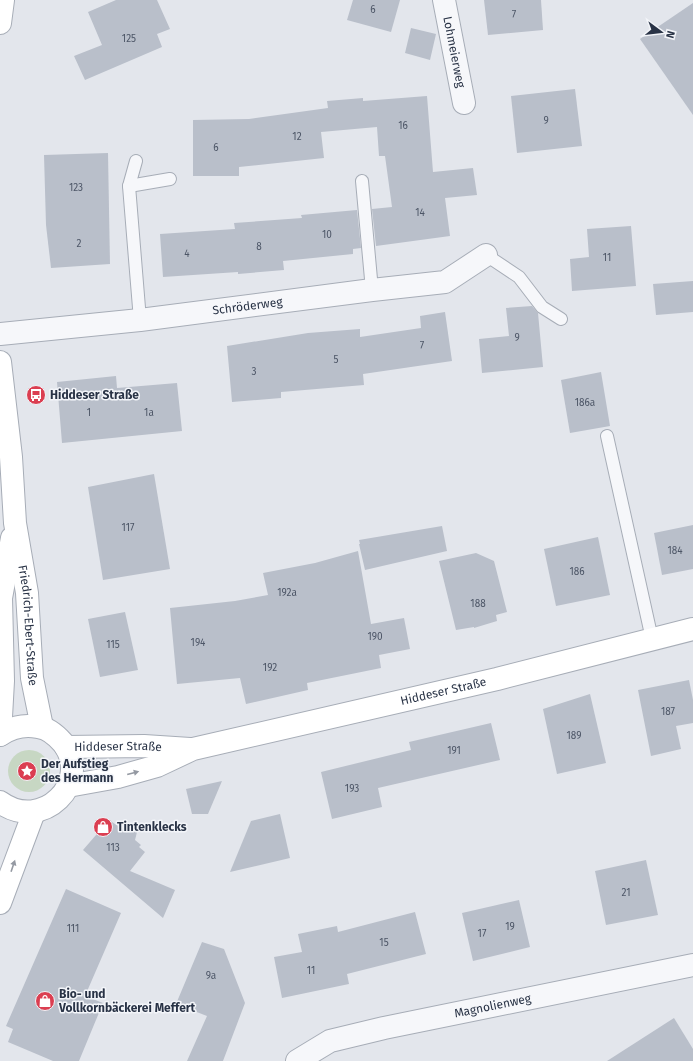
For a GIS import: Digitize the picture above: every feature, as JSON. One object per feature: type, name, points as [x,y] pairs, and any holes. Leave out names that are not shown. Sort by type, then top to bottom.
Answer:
[{"type":"main road","points":[[0,23],[3,0]]},
{"type":"main road","name":"Friedrich-Ebert-Straße","points":[[0,362],[15,523],[27,593],[32,678],[42,727]]},
{"type":"main road","name":"Friedrich-Ebert-Straße","points":[[0,735],[3,681],[1,598],[15,523]]},
{"type":"main road","name":"Hiddeser Straße","points":[[68,786],[118,777],[157,766],[193,749],[496,679],[693,630]]},
{"type":"main road","points":[[0,735],[17,726],[42,727],[52,732],[60,739],[66,747],[71,760],[71,773],[68,786],[64,793],[48,808],[28,812],[16,810],[0,802]]},
{"type":"main road","name":"Hiddeser Straße","points":[[66,747],[144,746],[193,749]]},
{"type":"main road","points":[[0,903],[34,812]]},
{"type":"street","name":"Lohmeierweg","points":[[444,0],[464,104]]},
{"type":"street","name":"Schröderweg","points":[[0,334],[140,320],[446,282],[486,255]]},
{"type":"street","name":"Magnolienweg","points":[[297,1061],[330,1041],[337,1039],[384,1028],[693,965]]},
{"type":"lane","points":[[136,161],[128,186],[140,320]]},
{"type":"lane","points":[[128,186],[170,179]]},
{"type":"lane","points":[[362,181],[372,290]]},
{"type":"lane","points":[[486,255],[519,277],[542,308],[561,319]]},
{"type":"lane","points":[[607,436],[652,639]]},
{"type":"green space","points":[[25,750],[33,750],[41,753],[47,759],[50,771],[47,783],[41,789],[33,792],[25,792],[17,789],[11,783],[8,775],[8,767],[11,759],[17,753]]},
{"type":"building","points":[[116,0],[157,0],[170,29],[157,34],[162,47],[85,80],[74,56],[102,45],[88,12]]},
{"type":"building","points":[[353,0],[400,0],[391,32],[347,20]]},
{"type":"building","points":[[484,0],[541,0],[543,30],[488,35]]},
{"type":"building","points":[[693,3],[693,115],[640,39]]},
{"type":"building","points":[[411,28],[436,34],[430,60],[405,53]]},
{"type":"building","points":[[575,89],[582,146],[517,153],[511,96]]},
{"type":"building","points":[[427,96],[433,172],[473,168],[477,195],[445,198],[450,236],[376,246],[372,209],[392,207],[385,156],[379,156],[377,127],[321,132],[324,158],[239,167],[239,176],[193,176],[193,120],[249,119],[328,108],[327,101],[363,98],[363,101]]},
{"type":"building","points":[[108,153],[110,264],[51,268],[46,225],[44,155]]},
{"type":"building","points":[[357,210],[361,248],[353,249],[353,254],[283,261],[284,270],[238,274],[238,272],[163,277],[160,234],[235,229],[234,223],[302,218],[301,215]]},
{"type":"building","points":[[631,226],[636,286],[572,291],[570,259],[589,257],[587,229]]},
{"type":"building","points":[[693,281],[693,312],[656,315],[653,284]]},
{"type":"building","points":[[532,306],[538,313],[543,367],[482,373],[479,339],[509,336],[506,308]]},
{"type":"building","points":[[445,312],[452,361],[363,374],[364,385],[281,392],[281,398],[232,402],[227,346],[308,333],[360,329],[360,337],[421,328],[420,316]]},
{"type":"building","points":[[601,372],[610,426],[570,433],[561,380]]},
{"type":"building","points":[[116,376],[117,388],[177,383],[182,431],[62,443],[57,382]]},
{"type":"building","points":[[154,474],[170,569],[103,580],[88,487]]},
{"type":"building","points":[[693,525],[693,569],[662,575],[654,533]]},
{"type":"building","points":[[442,526],[447,551],[365,570],[359,540]]},
{"type":"building","points":[[598,537],[610,595],[556,606],[544,549]]},
{"type":"building","points":[[358,551],[371,624],[404,618],[410,649],[379,655],[381,668],[307,683],[308,690],[246,704],[240,678],[177,684],[170,608],[235,601],[268,595],[263,573],[315,563]]},
{"type":"building","points":[[476,553],[494,561],[507,612],[496,615],[497,621],[474,628],[456,630],[439,561]]},
{"type":"building","points":[[125,612],[138,670],[100,677],[88,619]]},
{"type":"building","points":[[689,680],[693,700],[693,723],[676,726],[681,749],[651,756],[638,690]]},
{"type":"building","points":[[590,694],[606,763],[557,774],[543,709]]},
{"type":"building","points":[[491,723],[500,760],[378,788],[382,807],[332,819],[321,772],[411,750],[409,742]]},
{"type":"building","points":[[222,781],[208,814],[192,814],[186,789]]},
{"type":"building","points":[[280,814],[290,858],[230,872],[251,821]]},
{"type":"building","points":[[109,820],[124,830],[138,828],[135,840],[141,845],[139,847],[145,852],[130,871],[175,890],[163,918],[83,850]]},
{"type":"building","points":[[646,860],[658,915],[606,925],[595,871]]},
{"type":"building","points":[[66,889],[121,913],[85,996],[103,1003],[79,1061],[53,1061],[8,1042],[13,1029],[6,1026]]},
{"type":"building","points":[[519,900],[530,947],[473,961],[462,913]]},
{"type":"building","points":[[415,912],[426,954],[347,974],[349,984],[282,998],[274,957],[302,952],[298,934],[337,926],[338,932]]},
{"type":"building","points":[[202,942],[224,949],[245,1003],[223,1061],[187,1061],[207,1016],[176,1004]]},
{"type":"building","points":[[674,1018],[693,1049],[693,1061],[607,1061]]},
{"type":"place","name":"Hiddeser Straße","points":[[36,395]]},
{"type":"place","name":"Der Aufstieg des Hermann","points":[[27,771]]},
{"type":"place","name":"Tintenklecks","points":[[103,827]]},
{"type":"place","name":"Bio- und Vollkornbäckerei Meffert","points":[[45,1001]]}]
